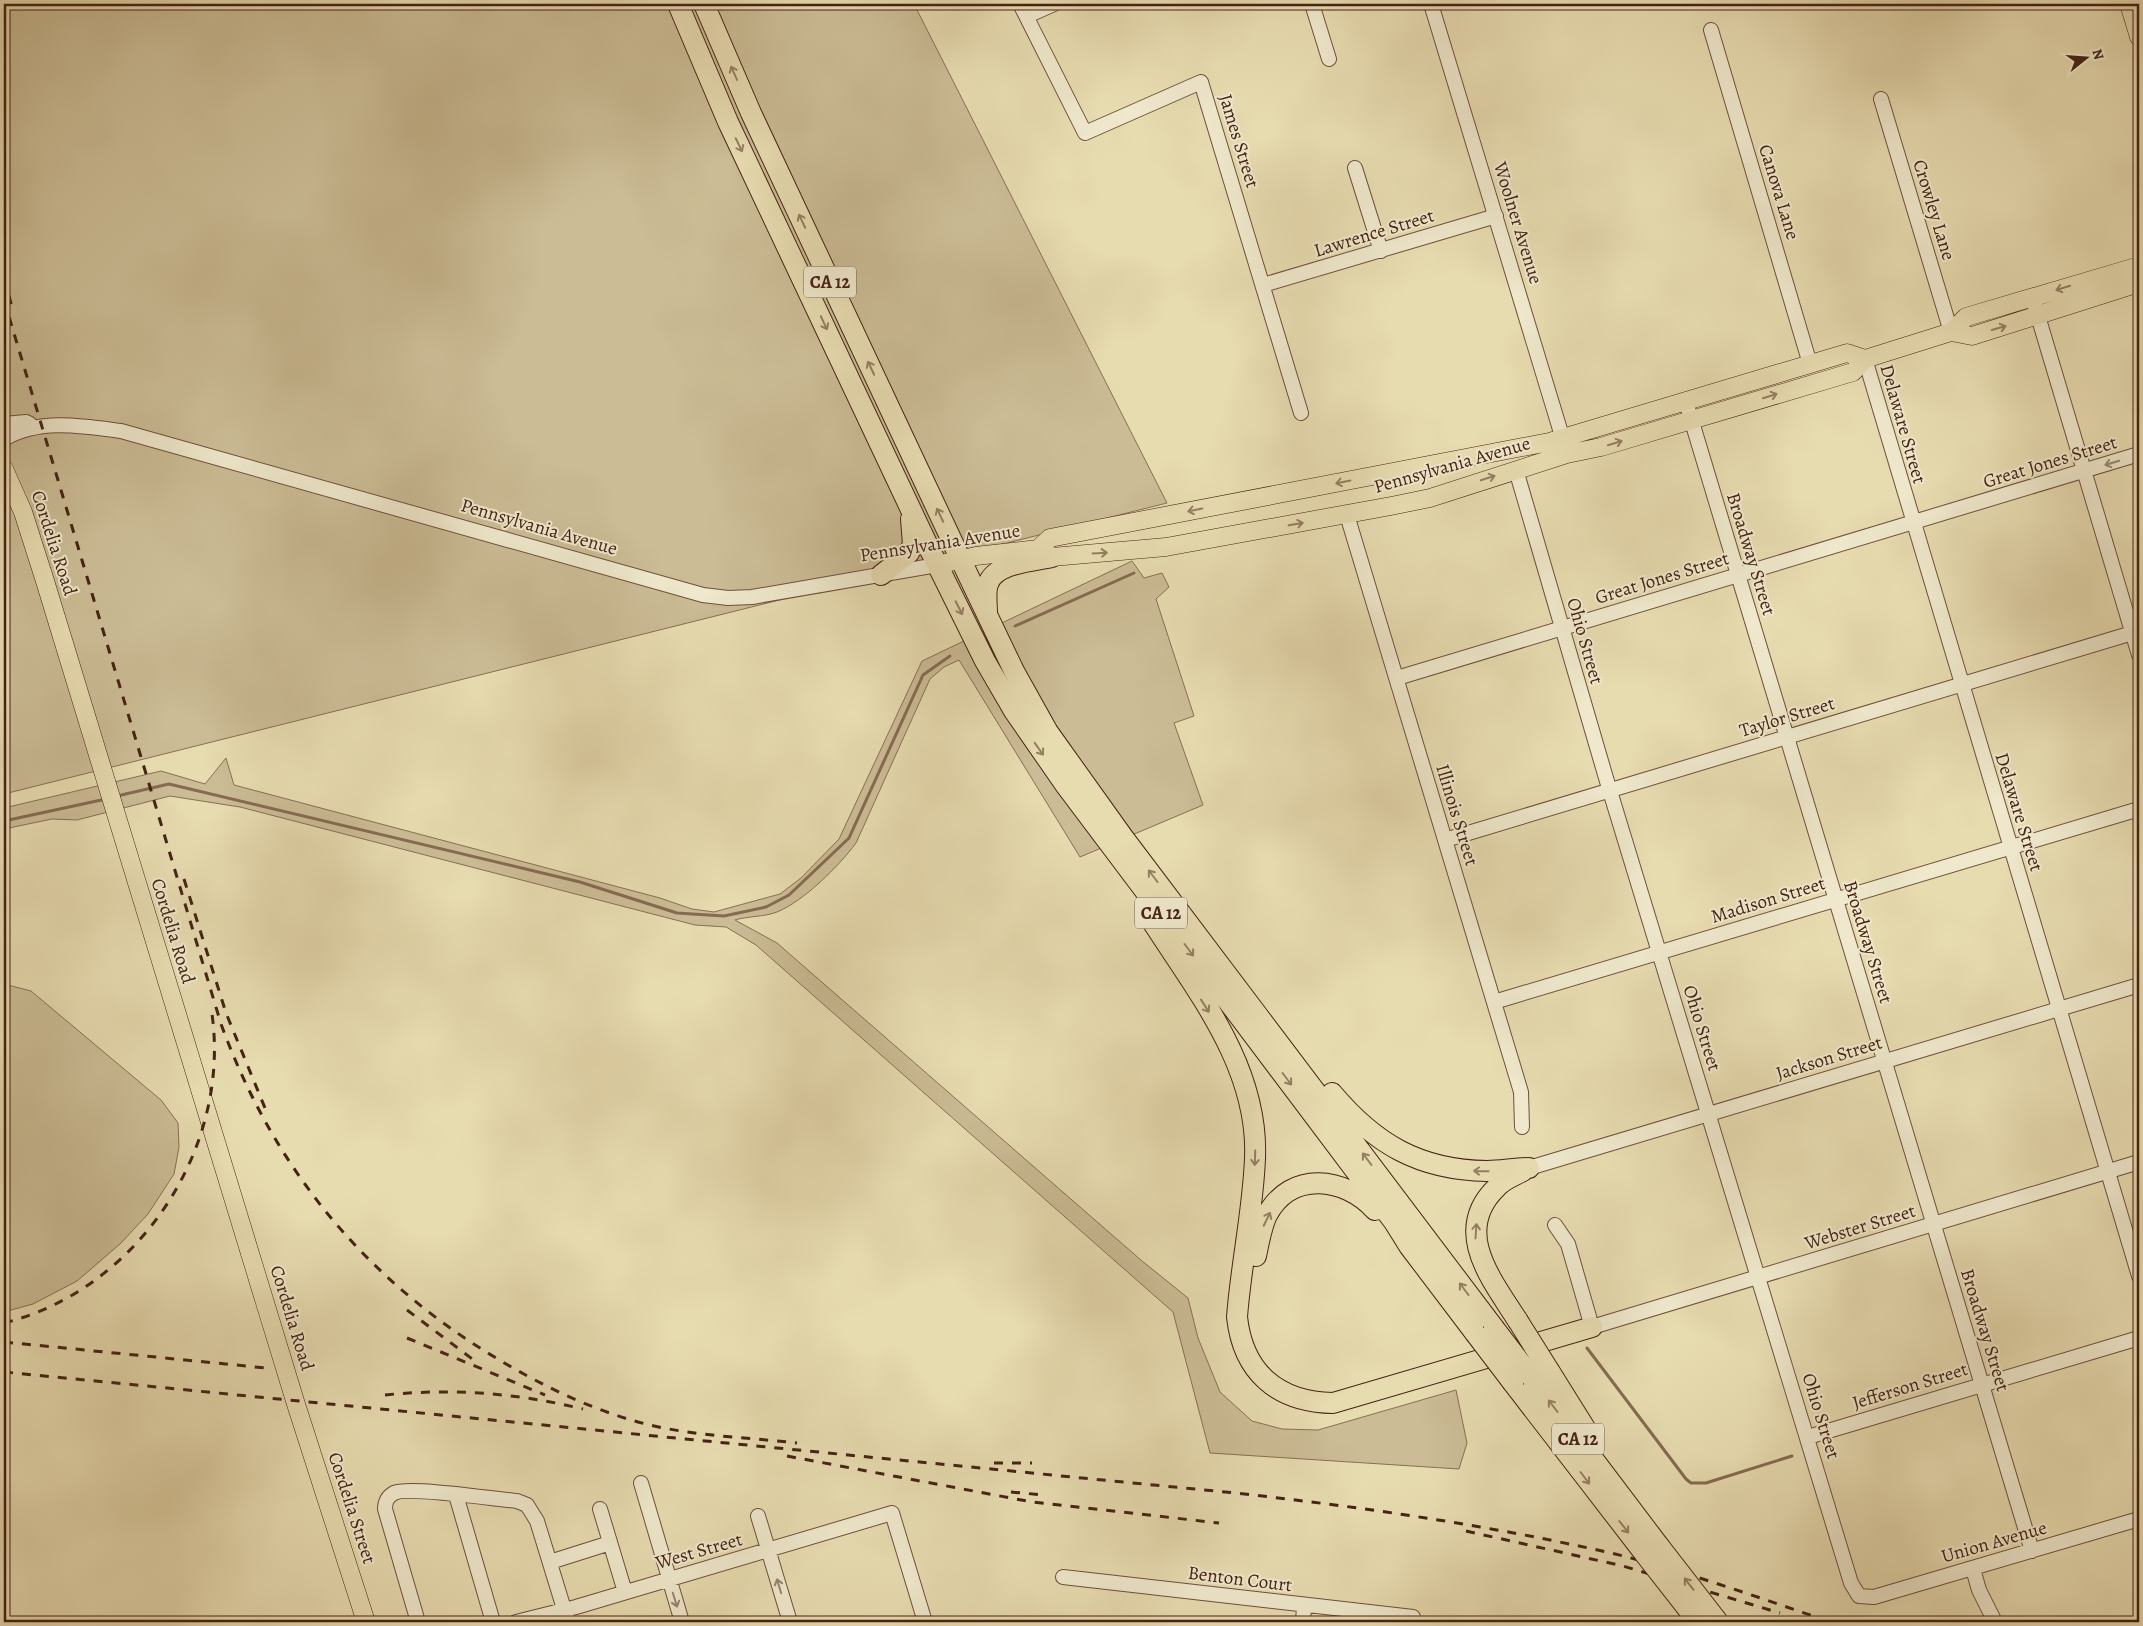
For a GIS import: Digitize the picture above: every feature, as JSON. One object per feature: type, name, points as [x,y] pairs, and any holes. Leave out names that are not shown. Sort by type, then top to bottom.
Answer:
[{"type":"highway","name":"CA 12","points":[[678,4],[728,122],[937,565],[985,661],[1014,711],[1035,744],[1394,1222],[1410,1246],[1485,1331],[1541,1375],[1629,1501],[1651,1550],[1698,1622]]},
{"type":"highway","name":"CA 12","points":[[704,4],[751,113],[960,559],[1048,732],[1485,1331],[1513,1383],[1604,1501],[1718,1622]]},
{"type":"highway","points":[[881,574],[903,559],[913,544],[909,504]]},
{"type":"highway","points":[[988,617],[988,585],[993,576],[1003,569],[1045,553]]},
{"type":"highway","points":[[1110,844],[1125,880],[1223,1034],[1244,1079],[1254,1120],[1256,1157],[1237,1317],[1239,1335],[1244,1350],[1256,1370],[1276,1389],[1320,1402],[1351,1399],[1592,1327]]},
{"type":"highway","points":[[1200,938],[1230,965],[1321,1080],[1367,1131],[1404,1154],[1442,1167],[1490,1171],[1529,1168]]},
{"type":"highway","points":[[1529,1168],[1498,1186],[1488,1197],[1480,1212],[1476,1227],[1476,1243],[1481,1259],[1518,1321],[1541,1375]]},
{"type":"highway","points":[[1287,1392],[1259,1361],[1248,1334],[1247,1320],[1248,1298],[1260,1233],[1268,1214],[1280,1199],[1294,1189],[1312,1183],[1330,1183],[1350,1189],[1366,1200],[1388,1226],[1410,1246]]},
{"type":"highway","points":[[1651,1550],[1659,1585],[1682,1622]]},
{"type":"main road","points":[[2129,4],[2139,37]]},
{"type":"main road","name":"Pennsylvania Avenue","points":[[1045,553],[1050,538],[1565,446],[1601,447],[1853,372],[1865,359],[1951,332],[1966,317],[2139,266]]},
{"type":"main road","name":"Pennsylvania Avenue","points":[[1951,332],[1972,336],[2139,283]]},
{"type":"main road","name":"Pennsylvania Avenue","points":[[937,565],[960,559],[1166,548],[1430,498],[1516,470],[1565,446],[1686,402],[1847,353],[1865,359]]},
{"type":"main road","name":"Cordelia Road","points":[[4,469],[23,512],[297,1407]]},
{"type":"main road","name":"Cordelia Street","points":[[297,1407],[366,1622]]},
{"type":"street","points":[[1024,10],[1054,4]]},
{"type":"street","points":[[1312,4],[1329,59]]},
{"type":"street","name":"Woolner Avenue","points":[[1431,4],[1565,446]]},
{"type":"street","name":"James Street","points":[[1024,10],[1085,133],[1201,82],[1301,414]]},
{"type":"street","name":"Canova Lane","points":[[1711,30],[1810,364]]},
{"type":"street","name":"Crowley Lane","points":[[1881,99],[1951,332]]},
{"type":"street","points":[[1355,168],[1381,251]]},
{"type":"street","name":"Lawrence Street","points":[[1263,285],[1496,216]]},
{"type":"street","points":[[2032,298],[2084,471],[2136,632],[2139,655]]},
{"type":"street","name":"Delaware Street","points":[[1865,359],[2139,1276]]},
{"type":"street","name":"Broadway Street","points":[[1686,402],[2032,1551]]},
{"type":"street","name":"Pennsylvania Avenue","points":[[4,424],[26,422],[35,428]]},
{"type":"street","name":"Pennsylvania Avenue","points":[[4,439],[12,434],[35,428],[83,426],[121,431],[703,595],[752,597],[937,565]]},
{"type":"street","name":"Great Jones Street","points":[[1397,678],[2139,454]]},
{"type":"street","name":"Ohio Street","points":[[1516,470],[1659,952],[1852,1583],[1859,1596]]},
{"type":"street","name":"Illinois Street","points":[[1348,515],[1521,1092],[1522,1127]]},
{"type":"street","name":"Taylor Street","points":[[1446,840],[2136,632]]},
{"type":"street","name":"Madison Street","points":[[1494,1002],[2139,809]]},
{"type":"street","name":"Jackson Street","points":[[1529,1168],[2139,985]]},
{"type":"street","name":"Webster Street","points":[[1592,1327],[2139,1162]]},
{"type":"street","points":[[1555,1225],[1568,1244],[1592,1327]]},
{"type":"street","name":"Jefferson Street","points":[[1808,1437],[2139,1338]]},
{"type":"street","points":[[641,1482],[682,1622]]},
{"type":"street","points":[[418,1622],[389,1523],[385,1502],[394,1493],[406,1490],[517,1501],[527,1505],[537,1521],[568,1622]]},
{"type":"street","points":[[456,1495],[493,1622]]},
{"type":"street","points":[[600,1508],[626,1592]]},
{"type":"street","name":"West Street","points":[[520,1622],[892,1513],[925,1622]]},
{"type":"street","points":[[758,1516],[790,1622]]},
{"type":"street","name":"Union Avenue","points":[[1859,1596],[1874,1598],[2139,1519]]},
{"type":"street","points":[[550,1562],[610,1543]]},
{"type":"street","points":[[1973,1568],[1979,1590],[1995,1622]]},
{"type":"street","name":"Benton Court","points":[[1063,1577],[1413,1617]]},
{"type":"street","points":[[1303,1622],[1304,1606]]},
{"type":"shaded area","points":[[4,4],[914,4],[1167,503],[4,794]]},
{"type":"shaded area","points":[[1132,561],[1144,578],[1162,573],[1169,587],[1156,599],[1194,716],[1174,723],[1203,805],[1080,857],[959,660],[944,667],[930,679],[856,843],[849,852],[820,882],[787,907],[772,914],[735,920],[777,943],[1142,1261],[1188,1298],[1198,1338],[1220,1392],[1252,1421],[1282,1429],[1318,1430],[1456,1390],[1467,1443],[1459,1469],[1210,1453],[1173,1312],[756,945],[726,927],[695,925],[240,807],[170,796],[77,820],[52,819],[4,829],[4,808],[161,771],[205,784],[226,758],[234,785],[660,898],[692,909],[714,912],[780,894],[801,878],[839,839],[922,661]]},
{"type":"shaded area","points":[[4,984],[31,991],[161,1100],[178,1123],[179,1147],[174,1174],[148,1214],[120,1244],[77,1281],[33,1304],[4,1312]]},
{"type":"waterway","points":[[1015,626],[1134,573]]},
{"type":"waterway","points":[[117,796],[169,784],[580,882],[677,913],[724,916],[766,907],[789,895],[849,838],[923,675],[950,656]]},
{"type":"waterway","points":[[4,821],[106,799]]},
{"type":"waterway","points":[[1587,1348],[1686,1479],[1691,1483],[1706,1483],[1792,1456]]},
{"type":"railway","points":[[4,278],[12,307]]},
{"type":"railway","points":[[4,300],[221,1024],[243,1077],[268,1126],[297,1173],[329,1216],[365,1256],[405,1293],[449,1327],[496,1358],[530,1377],[583,1403],[657,1427],[797,1443]]},
{"type":"railway","points":[[184,879],[226,1013],[265,1108]]},
{"type":"railway","points":[[4,1323],[52,1306],[95,1280],[133,1247],[165,1207],[190,1163],[206,1115],[214,1065],[212,1014]]},
{"type":"railway","points":[[407,1310],[475,1361]]},
{"type":"railway","points":[[407,1338],[545,1395]]},
{"type":"railway","points":[[4,1342],[266,1368]]},
{"type":"railway","points":[[4,1372],[1235,1493],[1330,1504],[1471,1525],[1611,1553],[1695,1576],[1831,1622]]},
{"type":"railway","points":[[385,1395],[435,1392],[484,1393],[534,1399],[583,1409]]},
{"type":"railway","points":[[787,1456],[1032,1502],[1219,1523]]},
{"type":"railway","points":[[994,1463],[1032,1463]]},
{"type":"railway","points":[[1011,1492],[1044,1495]]},
{"type":"railway","points":[[1466,1531],[1623,1566],[1780,1613]]}]
